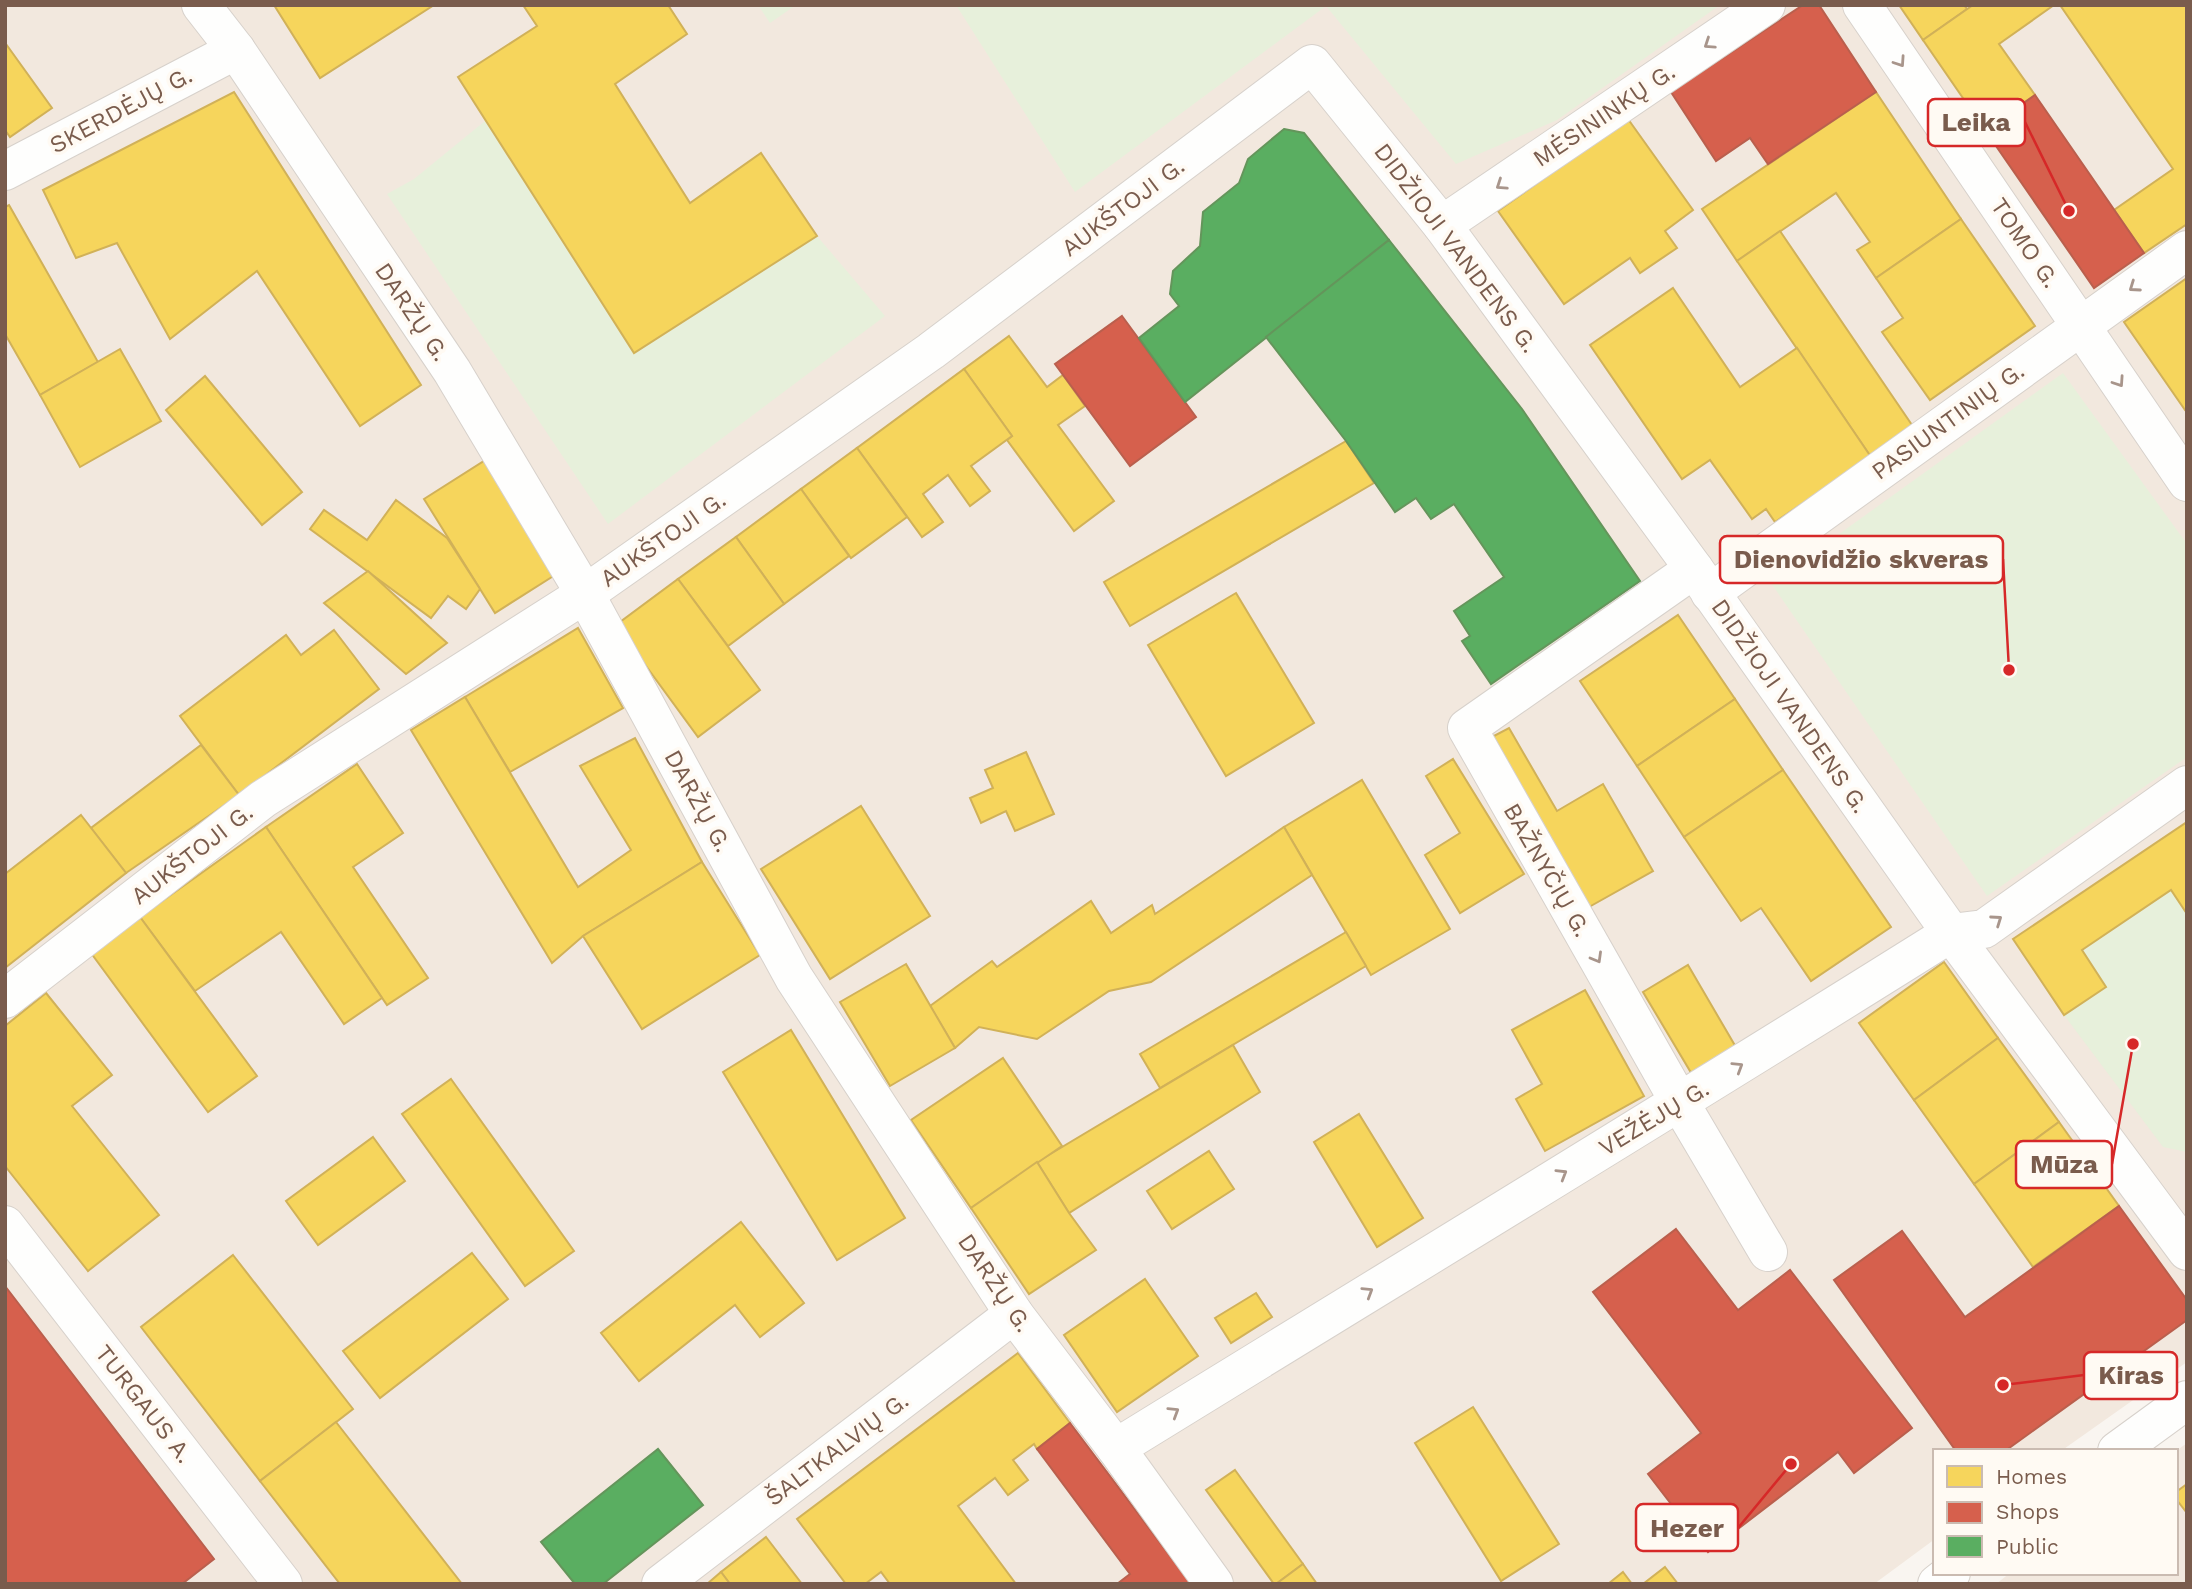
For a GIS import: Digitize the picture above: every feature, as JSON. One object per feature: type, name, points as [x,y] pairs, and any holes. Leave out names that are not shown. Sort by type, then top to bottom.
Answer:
[{"type":"street","name":"DARŽŲ G.","points":[[201,5],[236,50],[452,371],[584,594],[794,978],[1014,1314],[1116,1448],[1214,1584]]},
{"type":"street","name":"MĖSININKŲ G.","points":[[1442,225],[1766,5]]},
{"type":"street","name":"TOMO G.","points":[[1861,5],[2187,482]]},
{"type":"street","name":"SKERDĖJŲ G.","points":[[5,171],[236,50]]},
{"type":"street","name":"DIDŽIOJI VANDENS G.","points":[[1312,64],[1442,225],[1702,581],[1951,933],[2187,1251]]},
{"type":"street","name":"AUKŠTOJI G.","points":[[5,999],[263,799],[584,594],[931,351],[1312,64]]},
{"type":"street","name":"PASIUNTINIŲ G.","points":[[1702,581],[2081,325],[2187,250]]},
{"type":"street","name":"BAŽNYČIŲ G.","points":[[1702,581],[1466,728],[1768,1252]]},
{"type":"street","name":"VEŽĖJŲ G.","points":[[1116,1448],[1680,1103],[1951,933],[1984,929],[2187,785]]},
{"type":"street","name":"TURGAUS A.","points":[[5,1225],[283,1584]]},
{"type":"street","name":"ŠALTKALVIŲ G.","points":[[661,1584],[1014,1314]]},
{"type":"street","points":[[2120,1449],[2187,1400]]},
{"type":"shaded area","points":[[5,5],[2187,5],[2187,1362],[2064,1449],[1933,1449],[1933,1540],[1874,1584],[5,1584]]},
{"type":"shaded area","points":[[2187,1443],[2187,1584],[1996,1584],[2007,1575],[2178,1575],[2178,1450]]},
{"type":"green space","points":[[758,5],[796,5],[770,23]]},
{"type":"green space","points":[[956,5],[1720,5],[1557,120],[1456,164],[1326,6],[1075,192]]},
{"type":"green space","points":[[485,121],[634,353],[817,236],[885,316],[608,524],[387,194],[414,179]]},
{"type":"green space","points":[[2063,373],[2187,544],[2187,757],[1987,896],[1771,583]]},
{"type":"green space","points":[[2171,890],[2187,914],[2187,1152],[2163,1147],[2064,1015],[2106,987],[2082,950]]},
{"type":"building: Homes","points":[[274,5],[434,5],[320,78]]},
{"type":"building: Homes","points":[[523,5],[668,5],[687,34],[615,84],[690,203],[761,153],[817,236],[634,353],[458,77],[537,26]]},
{"type":"building: Homes","points":[[1899,5],[1964,5],[1967,9],[1923,40]]},
{"type":"building: Homes","points":[[1973,5],[2054,5],[1999,44],[2035,95],[1985,130],[1923,40]]},
{"type":"building: Homes","points":[[2060,5],[2187,5],[2187,224],[2144,253],[2114,210],[2173,169]]},
{"type":"building: Homes","points":[[6,44],[52,108],[10,137],[5,130]]},
{"type":"building: Homes","points":[[234,92],[421,385],[360,426],[257,271],[170,339],[117,243],[76,258],[43,190]]},
{"type":"building: Homes","points":[[1876,92],[1961,219],[1876,278],[1857,250],[1870,242],[1836,193],[1737,261],[1702,209]]},
{"type":"building: Homes","points":[[1628,119],[1693,210],[1665,231],[1677,248],[1640,273],[1630,258],[1564,304],[1498,211]]},
{"type":"building: Homes","points":[[9,205],[98,362],[40,395],[5,334],[5,207]]},
{"type":"building: Homes","points":[[1961,219],[2035,326],[1930,400],[1882,332],[1903,318],[1876,278]]},
{"type":"building: Homes","points":[[1780,231],[1914,428],[1871,457],[1737,261]]},
{"type":"building: Homes","points":[[2187,278],[2187,409],[2185,410],[2124,322]]},
{"type":"building: Homes","points":[[1673,288],[1740,387],[1797,348],[1871,457],[1775,522],[1766,509],[1752,519],[1710,460],[1682,479],[1590,345]]},
{"type":"building: Homes","points":[[1009,336],[1047,387],[1063,375],[1085,406],[1058,425],[1114,501],[1074,531],[1007,440],[1012,436],[964,369]]},
{"type":"building: Homes","points":[[120,349],[161,421],[80,467],[40,395]]},
{"type":"building: Homes","points":[[964,369],[1012,436],[971,466],[990,491],[970,506],[948,475],[923,494],[943,522],[922,537],[857,448]]},
{"type":"building: Homes","points":[[205,376],[302,492],[262,525],[166,410]]},
{"type":"building: Homes","points":[[1346,441],[1374,483],[1130,626],[1104,582]]},
{"type":"building: Homes","points":[[857,448],[907,517],[851,558],[801,489]]},
{"type":"building: Homes","points":[[484,461],[555,575],[495,613],[424,499]]},
{"type":"building: Homes","points":[[801,489],[849,556],[784,604],[736,537]]},
{"type":"building: Homes","points":[[396,500],[447,538],[480,589],[466,609],[448,596],[431,618],[310,529],[324,510],[367,540]]},
{"type":"building: Homes","points":[[736,537],[784,604],[728,646],[678,579]]},
{"type":"building: Homes","points":[[368,571],[447,643],[406,674],[324,603]]},
{"type":"building: Homes","points":[[678,579],[760,690],[698,737],[616,625]]},
{"type":"building: Homes","points":[[1236,593],[1314,723],[1226,776],[1148,645]]},
{"type":"building: Homes","points":[[1678,615],[1735,699],[1637,766],[1580,681]]},
{"type":"building: Homes","points":[[578,628],[623,708],[510,772],[465,697]]},
{"type":"building: Homes","points":[[334,630],[379,689],[239,795],[180,716],[286,635],[301,655]]},
{"type":"building: Homes","points":[[465,697],[578,887],[631,850],[580,766],[635,738],[702,862],[583,936],[552,963],[411,730]]},
{"type":"building: Homes","points":[[1735,699],[1783,770],[1684,837],[1637,766]]},
{"type":"building: Homes","points":[[1509,728],[1557,811],[1603,784],[1653,871],[1589,907],[1492,737]]},
{"type":"building: Homes","points":[[201,745],[239,795],[126,873],[91,828]]},
{"type":"building: Homes","points":[[1026,752],[1054,814],[1015,831],[1006,811],[981,823],[970,798],[993,788],[985,770]]},
{"type":"building: Homes","points":[[1453,759],[1524,874],[1460,913],[1425,855],[1460,833],[1426,776]]},
{"type":"building: Homes","points":[[357,764],[403,833],[353,867],[428,978],[387,1005],[266,827]]},
{"type":"building: Homes","points":[[1783,770],[1891,927],[1811,981],[1761,908],[1741,921],[1684,837]]},
{"type":"building: Homes","points":[[1362,780],[1450,929],[1371,975],[1284,827]]},
{"type":"building: Homes","points":[[861,806],[930,916],[830,979],[761,869]]},
{"type":"building: Homes","points":[[81,815],[126,873],[5,968],[5,874]]},
{"type":"building: Homes","points":[[2187,822],[2187,914],[2171,890],[2082,950],[2106,987],[2064,1015],[2013,939]]},
{"type":"building: Homes","points":[[266,827],[382,998],[344,1024],[281,932],[195,991],[140,917]]},
{"type":"building: Homes","points":[[1284,827],[1312,875],[1151,982],[1109,991],[1037,1039],[979,1027],[955,1048],[930,1006],[992,961],[997,967],[1091,901],[1111,933],[1152,905],[1155,914]]},
{"type":"building: Homes","points":[[702,862],[760,955],[642,1029],[583,936]]},
{"type":"building: Homes","points":[[140,917],[257,1076],[208,1112],[91,953]]},
{"type":"building: Homes","points":[[1346,932],[1366,966],[1160,1088],[1140,1054]]},
{"type":"building: Homes","points":[[1944,962],[1998,1038],[1914,1100],[1859,1023]]},
{"type":"building: Homes","points":[[906,964],[955,1048],[890,1086],[840,1002]]},
{"type":"building: Homes","points":[[1688,965],[1737,1049],[1693,1076],[1643,992]]},
{"type":"building: Homes","points":[[1585,990],[1644,1096],[1545,1151],[1516,1099],[1542,1084],[1512,1030]]},
{"type":"building: Homes","points":[[46,993],[112,1075],[72,1106],[159,1215],[88,1271],[5,1166],[5,1026]]},
{"type":"building: Homes","points":[[791,1030],[905,1218],[837,1260],[723,1072]]},
{"type":"building: Homes","points":[[1998,1038],[2059,1122],[1974,1184],[1914,1100]]},
{"type":"building: Homes","points":[[1233,1045],[1260,1092],[1069,1213],[1037,1162]]},
{"type":"building: Homes","points":[[1003,1058],[1062,1146],[971,1208],[911,1120]]},
{"type":"building: Homes","points":[[451,1079],[574,1251],[525,1286],[402,1114]]},
{"type":"building: Homes","points":[[1359,1114],[1423,1218],[1377,1247],[1314,1142]]},
{"type":"building: Homes","points":[[2059,1122],[2119,1206],[2033,1267],[1974,1184]]},
{"type":"building: Homes","points":[[373,1137],[405,1181],[318,1245],[286,1201]]},
{"type":"building: Homes","points":[[1209,1151],[1234,1189],[1172,1229],[1147,1191]]},
{"type":"building: Homes","points":[[1037,1162],[1096,1250],[1029,1294],[971,1208]]},
{"type":"building: Homes","points":[[741,1222],[804,1303],[760,1337],[735,1305],[639,1381],[601,1333]]},
{"type":"building: Homes","points":[[472,1253],[508,1299],[380,1398],[343,1351]]},
{"type":"building: Homes","points":[[233,1255],[353,1409],[260,1481],[141,1327]]},
{"type":"building: Homes","points":[[1145,1279],[1198,1356],[1117,1412],[1064,1335]]},
{"type":"building: Homes","points":[[1256,1293],[1272,1317],[1231,1343],[1215,1318]]},
{"type":"building: Homes","points":[[1018,1353],[1070,1423],[1037,1449],[1034,1444],[1013,1460],[1028,1480],[1008,1495],[995,1478],[958,1506],[1016,1584],[890,1584],[881,1572],[865,1584],[846,1584],[797,1519]]},
{"type":"building: Homes","points":[[1473,1407],[1559,1544],[1501,1581],[1415,1443]]},
{"type":"building: Homes","points":[[336,1422],[462,1584],[340,1584],[260,1481]]},
{"type":"building: Homes","points":[[1235,1470],[1303,1564],[1276,1584],[1206,1490]]},
{"type":"building: Homes","points":[[2187,1484],[2187,1513],[2178,1502],[2178,1491]]},
{"type":"building: Homes","points":[[766,1537],[802,1584],[730,1584],[721,1572]]},
{"type":"building: Homes","points":[[1303,1564],[1317,1584],[1276,1584]]},
{"type":"building: Homes","points":[[1665,1567],[1678,1584],[1643,1584]]},
{"type":"building: Homes","points":[[721,1572],[730,1584],[707,1584]]},
{"type":"building: Homes","points":[[1623,1572],[1632,1584],[1608,1584]]},
{"type":"building: Shops","points":[[1803,5],[1819,5],[1876,92],[1768,164],[1750,138],[1716,161],[1671,92]]},
{"type":"building: Shops","points":[[2035,95],[2144,253],[2094,288],[1985,130]]},
{"type":"building: Shops","points":[[1122,316],[1196,417],[1130,466],[1055,364]]},
{"type":"building: Shops","points":[[2119,1206],[2187,1300],[2187,1320],[2008,1449],[1955,1449],[1834,1280],[1902,1231],[1965,1317]]},
{"type":"building: Shops","points":[[1676,1229],[1738,1310],[1790,1270],[1912,1428],[1854,1473],[1838,1452],[1708,1552],[1648,1474],[1701,1433],[1593,1292]]},
{"type":"building: Shops","points":[[5,1286],[214,1559],[182,1584],[5,1584]]},
{"type":"building: Shops","points":[[1070,1423],[1191,1584],[1117,1584],[1130,1574],[1037,1449]]},
{"type":"building: Public","points":[[1284,129],[1304,133],[1389,240],[1185,402],[1139,338],[1179,306],[1170,294],[1173,271],[1200,246],[1203,212],[1239,183],[1248,159]]},
{"type":"building: Public","points":[[1389,240],[1522,409],[1640,581],[1491,684],[1462,641],[1470,636],[1454,611],[1504,577],[1454,504],[1431,519],[1416,498],[1395,512],[1346,441],[1266,337]]},
{"type":"building: Public","points":[[658,1449],[703,1505],[603,1584],[575,1584],[541,1542]]},
{"type":"place","name":"Leika","points":[[2069,211]]},
{"type":"place","name":"Dienovidžio skveras","points":[[2009,670]]},
{"type":"place","name":"Mūza","points":[[2133,1044]]},
{"type":"place","name":"Kiras","points":[[2003,1385]]},
{"type":"place","name":"Hezer","points":[[1791,1464]]}]
